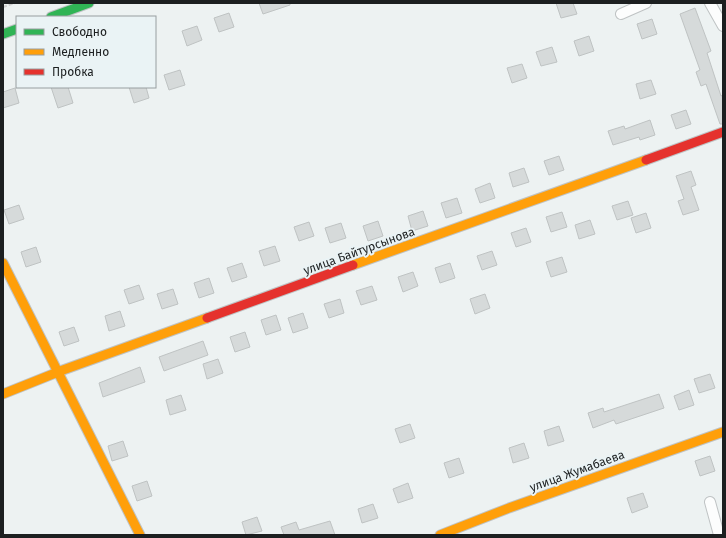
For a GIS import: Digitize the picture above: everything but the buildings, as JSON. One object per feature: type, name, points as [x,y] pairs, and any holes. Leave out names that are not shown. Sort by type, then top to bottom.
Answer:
[{"type":"street","points":[[54,16],[89,3]]},
{"type":"street","points":[[621,14],[646,3]]},
{"type":"street","points":[[710,3],[723,26]]},
{"type":"street","points":[[3,34],[16,29]]},
{"type":"street","name":"улица Байтурсынова","points":[[3,394],[58,372],[723,132]]},
{"type":"street","points":[[3,263],[140,535]]},
{"type":"street","name":"улица Жумабаева","points":[[440,535],[510,508],[723,432]]},
{"type":"street","points":[[710,502],[719,535]]},
{"type":"path","points":[[3,7],[15,3]]},
{"type":"traffic: fast","points":[[54,16],[89,3]]},
{"type":"traffic: fast","points":[[3,34],[16,29]]},
{"type":"traffic: slow","points":[[353,265],[646,160]]},
{"type":"traffic: slow","points":[[3,263],[140,535]]},
{"type":"traffic: slow","points":[[3,394],[63,370],[207,318]]},
{"type":"traffic: slow","points":[[440,535],[509,508],[723,432]]},
{"type":"traffic: jam","points":[[646,160],[723,132]]},
{"type":"traffic: jam","points":[[207,318],[353,265]]}]
